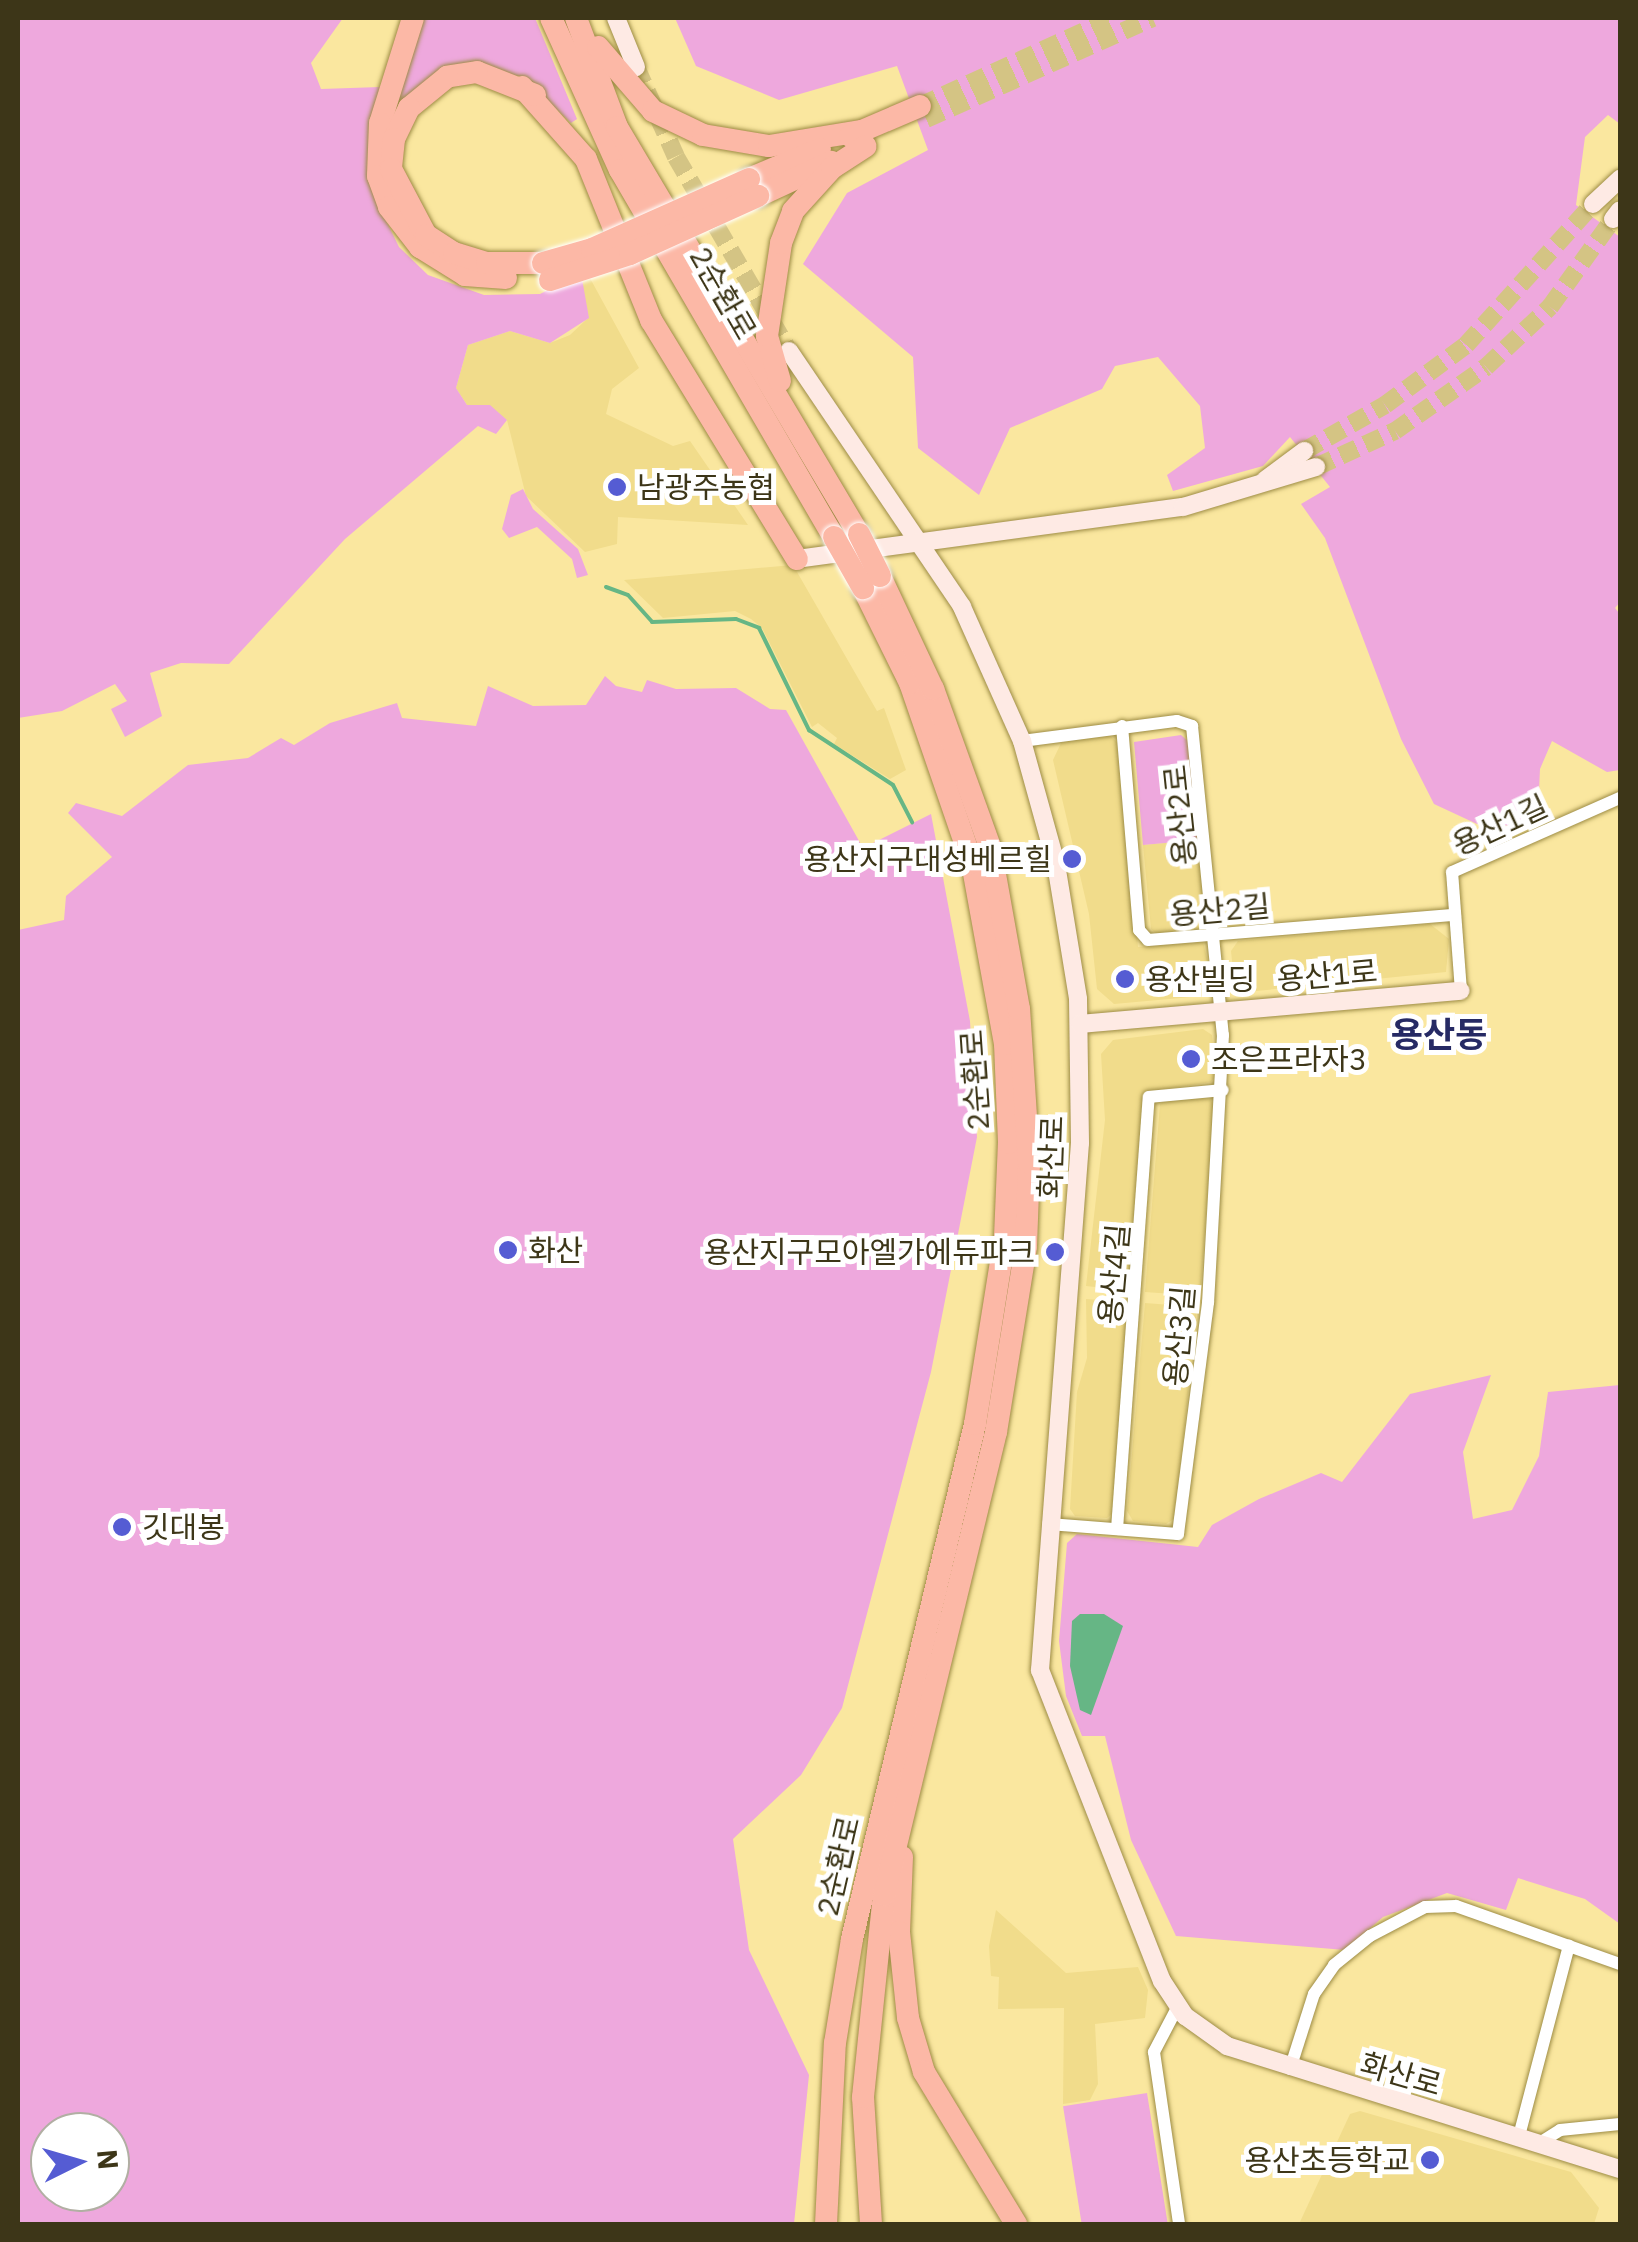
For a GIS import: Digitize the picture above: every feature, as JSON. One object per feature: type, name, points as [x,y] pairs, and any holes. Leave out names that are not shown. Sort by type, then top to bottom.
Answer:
[{"type":"highway","points":[[413,18],[380,123],[378,176],[389,207],[420,247],[465,275],[546,272],[630,254],[753,188],[923,113]]},
{"type":"highway","name":"2순환로","points":[[551,18],[620,170],[834,537],[871,582],[952,735],[990,848],[1020,1009],[1030,1163],[1026,1246],[996,1432],[884,1895],[863,2098],[871,2224]]},
{"type":"highway","points":[[580,18],[608,65],[653,111],[703,135],[769,146],[864,138]]},
{"type":"highway","name":"2순환로","points":[[580,18],[617,127],[858,534],[871,582],[972,863],[1000,1012],[1009,1144],[1003,1254],[976,1424],[852,1939],[836,2043],[825,2221]]},
{"type":"highway","points":[[546,272],[487,263],[454,253],[426,235],[391,169],[394,139],[409,108],[447,77],[477,72],[522,87],[550,103],[620,170]]},
{"type":"highway","points":[[522,87],[586,159],[651,320],[798,560]]},
{"type":"highway","points":[[835,497],[773,364],[766,336],[770,302],[793,211],[864,138]]},
{"type":"highway","points":[[901,1824],[899,1932],[913,2036],[924,2072],[1016,2224]]},
{"type":"main road","points":[[616,18],[636,67]]},
{"type":"main road","points":[[1593,204],[1620,179]]},
{"type":"main road","name":"화산로","points":[[789,351],[962,607],[1022,741],[1056,864],[1080,1024],[1078,1199],[1038,1643],[1043,1687],[1177,2008],[1227,2046],[1290,2069],[1542,2142],[1620,2169]]},
{"type":"main road","points":[[1257,486],[1304,450]]},
{"type":"main road","points":[[798,560],[921,547],[1184,508],[1316,466]]},
{"type":"main road","name":"용산1로","points":[[1080,1024],[1461,990]]},
{"type":"street","name":"용산2로","points":[[1022,741],[1178,721],[1194,730],[1222,1012]]},
{"type":"street","name":"용산2길","points":[[1122,726],[1142,937],[1455,914]]},
{"type":"street","name":"용산1길","points":[[1461,990],[1452,872],[1620,798]]},
{"type":"street","name":"용산3길","points":[[1048,1524],[1178,1534],[1198,1412],[1222,1090],[1222,1012]]},
{"type":"street","name":"용산4길","points":[[1117,1529],[1149,1097],[1222,1090]]},
{"type":"street","points":[[1290,2069],[1322,1982],[1370,1936],[1408,1913],[1434,1904],[1456,1906],[1620,1964]]},
{"type":"street","points":[[1520,2136],[1570,1945]]},
{"type":"street","points":[[1177,2008],[1154,2052],[1179,2224]]},
{"type":"street","points":[[1542,2142],[1560,2130],[1620,2124]]},
{"type":"shaded area","points":[[18,18],[343,18],[311,63],[321,89],[380,87],[375,198],[399,247],[428,275],[484,295],[540,294],[581,273],[589,318],[550,343],[510,331],[468,345],[456,388],[467,405],[490,405],[507,420],[496,434],[478,426],[345,539],[229,664],[181,663],[150,673],[162,716],[125,737],[111,709],[127,701],[115,684],[62,711],[18,718]]},
{"type":"shaded area","points":[[424,18],[535,18],[577,119],[571,123],[523,77],[477,67],[395,121],[390,111]]},
{"type":"shaded area","points":[[675,18],[1620,18],[1620,124],[1608,115],[1585,137],[1576,205],[1620,237],[1620,602],[1615,608],[1620,614],[1620,770],[1607,772],[1552,741],[1540,769],[1538,813],[1514,826],[1477,824],[1434,804],[1401,739],[1325,538],[1301,504],[1330,487],[1290,437],[1263,466],[1173,491],[1167,475],[1205,448],[1200,406],[1158,357],[1115,366],[1102,389],[1010,428],[979,495],[918,448],[913,357],[803,264],[847,193],[928,150],[897,66],[779,100],[696,66]]},
{"type":"shaded area","points":[[585,269],[639,368],[612,389],[606,414],[673,446],[690,441],[748,525],[618,517],[617,544],[585,552],[526,496],[507,420],[467,405],[456,388],[468,345],[510,331],[550,343],[570,335],[588,318],[581,293]]},
{"type":"shaded area","points":[[523,489],[533,509],[578,549],[588,575],[577,578],[572,559],[537,527],[509,538],[502,529],[511,495]]},
{"type":"shaded area","points":[[793,565],[877,711],[884,708],[906,770],[890,779],[834,744],[837,738],[818,723],[812,727],[762,628],[751,619],[735,611],[663,618],[624,580]]},
{"type":"shaded area","points":[[605,676],[616,686],[642,692],[647,680],[676,689],[736,688],[770,709],[786,710],[863,848],[931,814],[970,1021],[977,1137],[931,1372],[842,1708],[801,1775],[733,1839],[749,1950],[809,2075],[794,2224],[18,2224],[18,930],[64,920],[66,896],[112,857],[68,813],[76,803],[122,816],[188,765],[248,758],[281,738],[294,745],[330,723],[397,703],[402,718],[476,726],[488,686],[533,706],[586,705]]},
{"type":"shaded area","points":[[1181,735],[1189,742],[1198,840],[1143,845],[1134,742]]},
{"type":"shaded area","points":[[1110,736],[1119,744],[1138,947],[1203,942],[1213,982],[1202,996],[1114,1004],[1097,989],[1089,914],[1053,760],[1062,741]]},
{"type":"shaded area","points":[[1198,840],[1206,919],[1197,931],[1157,934],[1151,929],[1143,845]]},
{"type":"shaded area","points":[[1430,924],[1449,939],[1446,972],[1246,992],[1234,980],[1231,951],[1238,941]]},
{"type":"shaded area","points":[[1203,1029],[1212,1035],[1216,1076],[1211,1082],[1145,1092],[1130,1291],[1086,1286],[1105,1120],[1101,1054],[1113,1040]]},
{"type":"shaded area","points":[[1169,1097],[1210,1099],[1214,1106],[1200,1296],[1145,1292],[1160,1104]]},
{"type":"shaded area","points":[[1086,1299],[1129,1302],[1114,1512],[1107,1518],[1075,1516],[1070,1509],[1077,1392],[1087,1358]]},
{"type":"shaded area","points":[[1145,1303],[1197,1307],[1175,1518],[1166,1524],[1133,1521],[1127,1511]]},
{"type":"shaded area","points":[[1491,1375],[1463,1452],[1473,1519],[1512,1510],[1539,1456],[1548,1392],[1620,1385],[1620,1924],[1585,1899],[1518,1878],[1506,1910],[1447,1893],[1383,1917],[1345,1950],[1176,1936],[1131,1840],[1105,1736],[1082,1736],[1066,1696],[1059,1641],[1067,1543],[1077,1534],[1198,1547],[1212,1525],[1259,1499],[1321,1473],[1342,1482],[1410,1394]]},
{"type":"shaded area","points":[[1080,1614],[1104,1614],[1123,1626],[1091,1715],[1080,1710],[1070,1666],[1072,1621]]},
{"type":"shaded area","points":[[996,1910],[1066,1973],[1138,1967],[1148,1990],[1145,2018],[1095,2024],[1098,2084],[1090,2100],[1063,2104],[1064,2008],[998,2009],[999,1977],[991,1976],[989,1946]]},
{"type":"shaded area","points":[[1147,2093],[1168,2224],[1082,2224],[1063,2106]]},
{"type":"shaded area","name":"용산초등학교","points":[[1360,2111],[1571,2172],[1599,2208],[1594,2224],[1299,2224],[1350,2114]]},
{"type":"waterway","points":[[606,587],[628,595],[652,622],[736,619],[759,628],[809,730],[893,785],[912,822]]},
{"type":"tunnel","points":[[920,106],[1113,18]]},
{"type":"tunnel","points":[[926,119],[1153,18]]},
{"type":"tunnel","points":[[636,67],[676,157],[789,351]]},
{"type":"tunnel","points":[[1304,451],[1385,405],[1466,345],[1593,204]]},
{"type":"tunnel","points":[[1316,467],[1395,431],[1486,367],[1550,307],[1613,219]]},
{"type":"place","name":"남광주농협","points":[[617,487]]},
{"type":"place","name":"용산지구대성베르힐","points":[[1072,859]]},
{"type":"place","name":"용산빌딩","points":[[1125,979]]},
{"type":"place","name":"조은프라자3","points":[[1191,1059]]},
{"type":"place","name":"화산","points":[[508,1250]]},
{"type":"place","name":"용산지구모아엘가에듀파크","points":[[1055,1252]]},
{"type":"place","name":"깃대봉","points":[[122,1527]]},
{"type":"place","name":"용산초등학교","points":[[1430,2160]]},
{"type":"district","name":"용산동","points":[[1439,1034]]}]
